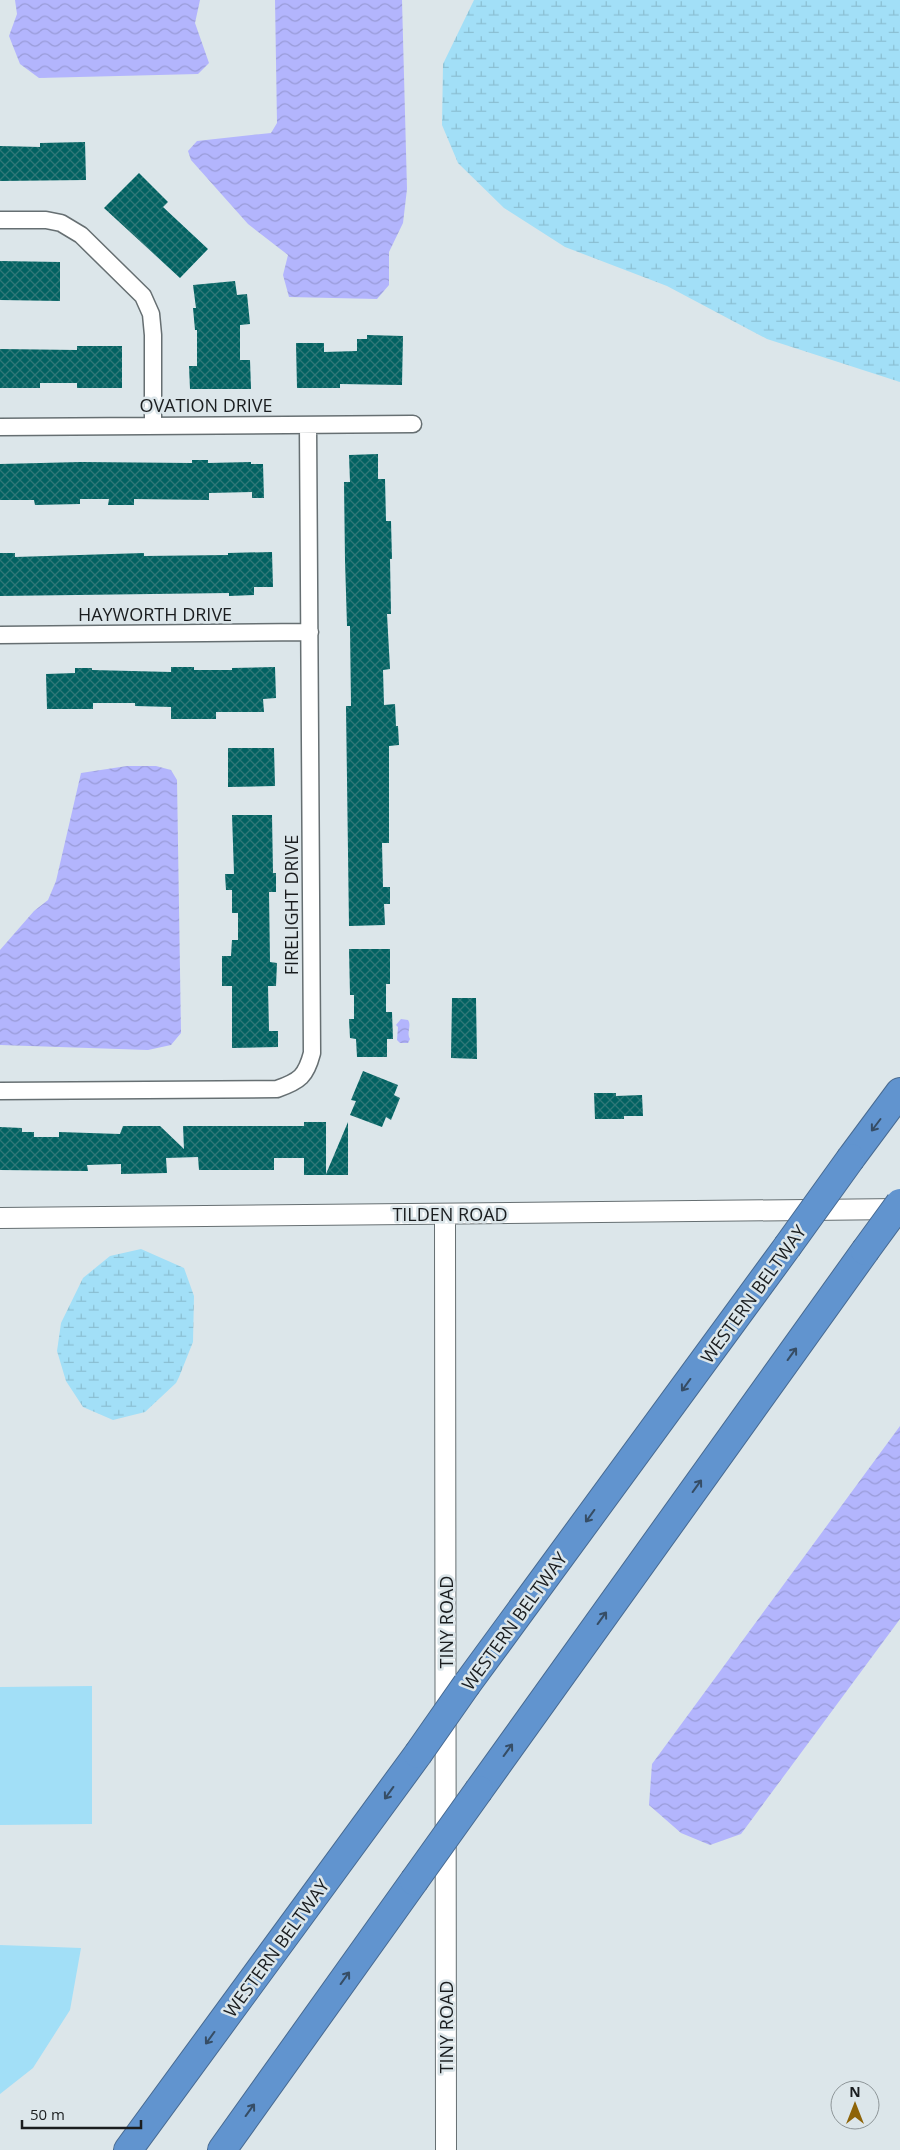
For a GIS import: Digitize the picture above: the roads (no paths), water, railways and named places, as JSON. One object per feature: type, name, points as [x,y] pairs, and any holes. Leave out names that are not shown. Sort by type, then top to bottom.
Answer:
[{"type":"highway","name":"WESTERN BELTWAY","points":[[128,2150],[900,1092]]},
{"type":"highway","points":[[222,2150],[900,1203]]},
{"type":"street","points":[[0,220],[46,220],[61,223],[81,235],[143,296],[151,314],[153,335],[153,426]]},
{"type":"street","name":"FIRELIGHT DRIVE","points":[[0,1091],[277,1089],[295,1083],[307,1071],[312,1053],[308,424]]},
{"type":"street","name":"OVATION DRIVE","points":[[0,427],[413,424]]},
{"type":"street","name":"HAYWORTH DRIVE","points":[[0,635],[310,632]]},
{"type":"street","name":"TILDEN ROAD","points":[[0,1218],[900,1209]]},
{"type":"street","name":"TINY ROAD","points":[[445,1214],[446,2150]]},
{"type":"water","points":[[15,0],[200,0],[195,23],[209,63],[198,74],[39,78],[20,64],[9,36],[17,14]]},
{"type":"water","points":[[275,0],[402,0],[407,189],[403,223],[389,252],[389,285],[377,299],[289,297],[283,275],[288,255],[248,224],[191,160],[188,151],[197,141],[271,133],[277,123]]},
{"type":"water","points":[[127,766],[156,766],[171,770],[177,780],[181,1033],[171,1045],[148,1050],[0,1045],[0,950],[34,911],[48,900],[56,881],[81,773]]},
{"type":"water","points":[[401,1019],[408,1020],[409,1022],[410,1039],[408,1043],[400,1043],[397,1040],[398,1027],[396,1025]]},
{"type":"water","points":[[900,1426],[900,1619],[741,1834],[710,1845],[681,1833],[649,1805],[652,1764]]}]
